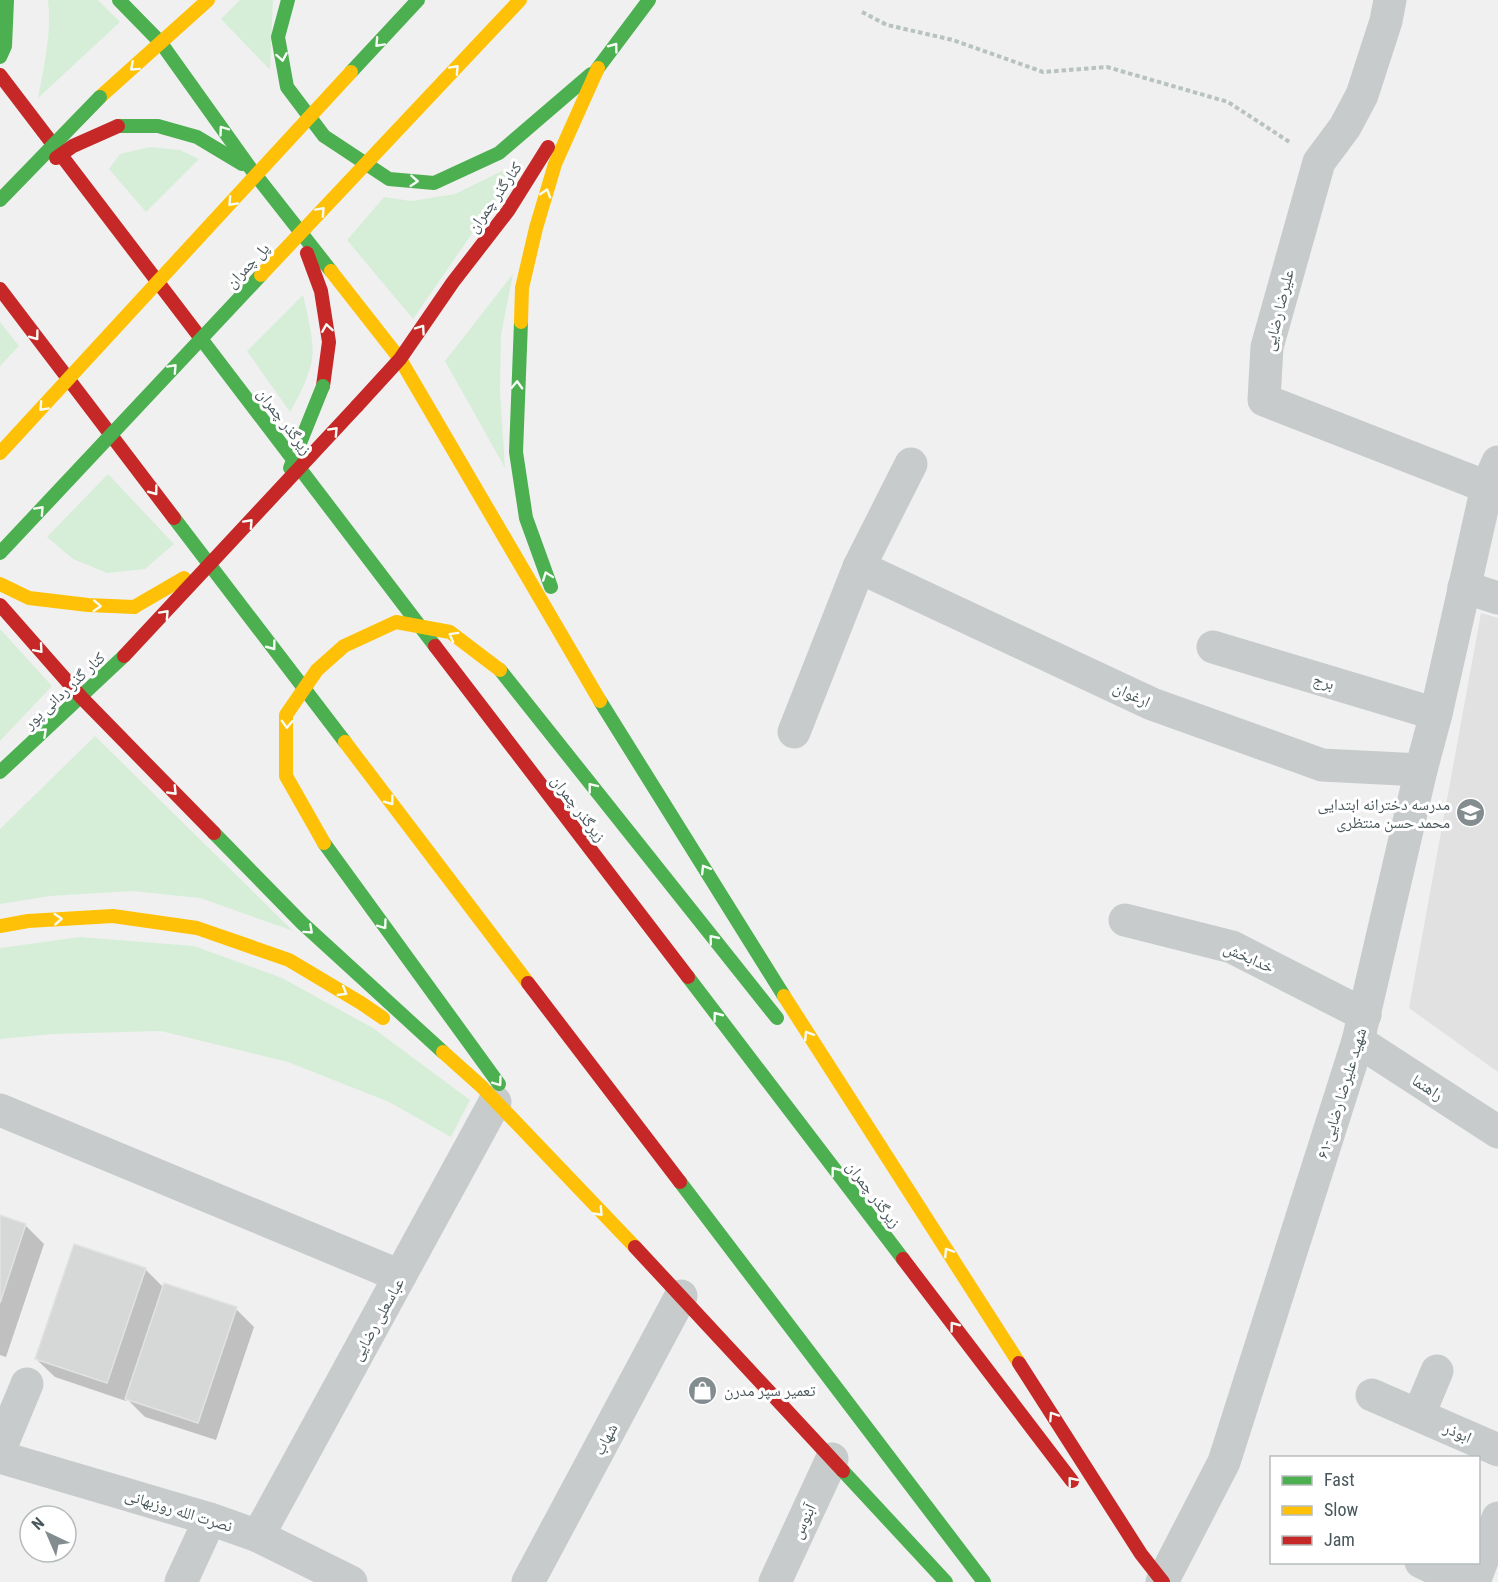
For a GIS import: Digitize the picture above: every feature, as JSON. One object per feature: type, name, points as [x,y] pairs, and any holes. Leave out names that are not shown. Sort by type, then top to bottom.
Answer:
[{"type":"main road","points":[[0,57],[5,45],[7,0]]},
{"type":"main road","points":[[119,0],[161,43],[252,170],[400,358],[581,670],[810,1038],[1141,1554],[1163,1582]]},
{"type":"main road","points":[[0,200],[100,98],[208,0]]},
{"type":"main road","points":[[288,0],[278,37],[287,87],[324,136],[389,179],[434,183],[499,153],[598,68]]},
{"type":"main road","points":[[0,453],[418,0]]},
{"type":"main road","name":"پل چمران","points":[[0,553],[520,0]]},
{"type":"main road","name":"کنارگذر چمران","points":[[216,558],[400,358],[453,282],[508,210],[598,68],[649,0]]},
{"type":"main road","points":[[581,670],[526,518],[516,452],[517,383],[522,288],[536,228],[555,164],[598,68]]},
{"type":"main road","name":"زیرگذر چمران","points":[[0,75],[1076,1486],[1141,1554]]},
{"type":"main road","points":[[14,186],[73,146],[118,126],[158,126],[197,137],[252,170]]},
{"type":"main road","points":[[282,487],[323,386],[329,342],[321,291],[297,226]]},
{"type":"main road","points":[[0,289],[984,1582]]},
{"type":"main road","points":[[0,584],[29,598],[88,605],[134,607],[216,558]]},
{"type":"main road","name":"کنار گذر ردانی پور","points":[[0,772],[124,656],[216,558]]},
{"type":"main road","points":[[0,605],[81,697],[302,923],[488,1094],[681,1296],[946,1582]]},
{"type":"main road","points":[[573,1185],[324,843],[286,776],[286,715],[317,670],[344,645],[396,622],[450,632],[500,670],[785,1029]]},
{"type":"main road","points":[[0,926],[28,921],[113,916],[197,928],[289,960],[361,1003],[488,1094]]},
{"type":"main road","points":[[808,1057],[881,1149]]},
{"type":"street","name":"علیرضا رضایی","points":[[1390,0],[1386,21],[1362,95],[1345,127],[1319,162],[1267,347],[1264,400],[1493,474]]},
{"type":"street","points":[[794,732],[859,567],[911,464]]},
{"type":"street","name":"۶۱-شهید علیرضا رضایی","points":[[1163,1582],[1224,1462],[1362,1028],[1464,587],[1493,474]]},
{"type":"street","name":"ارغوان","points":[[859,567],[1163,708],[1322,765],[1421,770]]},
{"type":"street","points":[[1464,587],[1498,598]]},
{"type":"street","name":"برج","points":[[1213,647],[1436,714]]},
{"type":"street","name":"خدابخش","points":[[1125,920],[1232,947],[1362,1028]]},
{"type":"street","name":"راهنما","points":[[1362,1028],[1498,1132]]},
{"type":"street","name":"عباسعلی رضایی","points":[[258,1536],[400,1276],[488,1094]]},
{"type":"street","points":[[0,1110],[400,1276]]},
{"type":"street","name":"شهاب","points":[[528,1582],[681,1296]]},
{"type":"street","points":[[1419,1414],[1437,1371]]},
{"type":"street","points":[[0,1449],[27,1384]]},
{"type":"street","name":"ابوذر","points":[[1372,1395],[1498,1450]]},
{"type":"street","name":"نصرت الله روزبهانی","points":[[0,1457],[210,1519],[258,1536],[351,1582]]},
{"type":"street","name":"آبنوس","points":[[775,1582],[832,1459]]},
{"type":"street","points":[[1474,1582],[1498,1518]]},
{"type":"street","points":[[181,1582],[210,1519]]},
{"type":"street","points":[[1423,1564],[1465,1582]]},
{"type":"path","points":[[862,12],[887,25],[953,40],[1043,72],[1107,67],[1228,102],[1319,162]]},
{"type":"shaded area","name":"مدرسه دخترانه ابتدایی محمد حسن منتظری","points":[[1481,613],[1498,618],[1498,1072],[1409,1008]]},
{"type":"green space","points":[[48,0],[98,0],[120,22],[38,98],[48,37]]},
{"type":"green space","points":[[240,0],[273,0],[270,70],[221,19]]},
{"type":"green space","points":[[150,147],[180,150],[199,159],[146,212],[109,169],[120,154]]},
{"type":"green space","points":[[522,161],[413,319],[347,240],[384,197],[411,201],[455,194]]},
{"type":"green space","points":[[513,274],[501,335],[500,391],[505,468],[445,361]]},
{"type":"green space","points":[[303,295],[312,336],[313,353],[306,381],[290,412],[247,351]]},
{"type":"green space","points":[[0,322],[19,346],[0,366]]},
{"type":"green space","points":[[108,474],[174,544],[145,569],[107,573],[73,559],[47,537]]},
{"type":"green space","points":[[0,629],[52,686],[0,741]]},
{"type":"green space","points":[[95,736],[293,931],[200,898],[132,891],[50,896],[0,904],[0,829]]},
{"type":"green space","points":[[80,937],[194,946],[282,978],[373,1028],[470,1100],[451,1137],[389,1102],[288,1062],[161,1031],[53,1034],[0,1039],[0,948]]},
{"type":"building","points":[[0,1215],[26,1224],[0,1303]]},
{"type":"building","points":[[74,1244],[146,1268],[107,1383],[35,1359]]},
{"type":"building","points":[[164,1283],[237,1307],[198,1423],[125,1399]]},
{"type":"traffic: fast","points":[[0,57],[5,46],[7,0]]},
{"type":"traffic: fast","points":[[119,0],[161,43],[251,169],[331,271]]},
{"type":"traffic: fast","points":[[288,0],[278,37],[287,87],[324,136],[389,179],[434,183],[499,153],[591,74]]},
{"type":"traffic: fast","points":[[351,72],[418,0]]},
{"type":"traffic: fast","points":[[587,86],[649,0]]},
{"type":"traffic: fast","points":[[0,200],[100,97]]},
{"type":"traffic: fast","points":[[118,126],[158,126],[197,137],[242,164]]},
{"type":"traffic: fast","points":[[0,553],[261,275]]},
{"type":"traffic: fast","points":[[521,322],[516,452],[526,518],[551,587]]},
{"type":"traffic: fast","points":[[199,336],[435,646]]},
{"type":"traffic: fast","points":[[290,468],[323,386]]},
{"type":"traffic: fast","points":[[174,518],[345,742]]},
{"type":"traffic: fast","points":[[0,772],[124,656]]},
{"type":"traffic: fast","points":[[500,670],[777,1018]]},
{"type":"traffic: fast","points":[[600,701],[784,996]]},
{"type":"traffic: fast","points":[[214,833],[302,923],[443,1052]]},
{"type":"traffic: fast","points":[[324,843],[499,1084]]},
{"type":"traffic: fast","points":[[688,977],[903,1259]]},
{"type":"traffic: fast","points":[[680,1182],[984,1582]]},
{"type":"traffic: fast","points":[[843,1471],[946,1582]]},
{"type":"traffic: slow","points":[[100,97],[208,0]]},
{"type":"traffic: slow","points":[[261,275],[520,0]]},
{"type":"traffic: slow","points":[[521,322],[522,288],[536,228],[555,164],[598,68]]},
{"type":"traffic: slow","points":[[0,453],[351,72]]},
{"type":"traffic: slow","points":[[331,271],[400,359],[600,701]]},
{"type":"traffic: slow","points":[[134,607],[184,578]]},
{"type":"traffic: slow","points":[[0,584],[29,598],[88,605],[134,607]]},
{"type":"traffic: slow","points":[[324,843],[286,776],[286,715],[317,670],[344,646],[396,622],[450,632],[500,670]]},
{"type":"traffic: slow","points":[[345,742],[528,983]]},
{"type":"traffic: slow","points":[[0,926],[28,921],[113,916],[197,928],[289,960],[383,1018]]},
{"type":"traffic: slow","points":[[784,996],[1019,1363]]},
{"type":"traffic: slow","points":[[443,1052],[481,1086],[635,1247]]},
{"type":"traffic: jam","points":[[0,75],[199,336]]},
{"type":"traffic: jam","points":[[56,158],[73,146],[118,126]]},
{"type":"traffic: jam","points":[[357,406],[400,359],[453,282],[508,211],[548,147]]},
{"type":"traffic: jam","points":[[307,253],[321,291],[329,342],[323,386]]},
{"type":"traffic: jam","points":[[0,289],[174,518]]},
{"type":"traffic: jam","points":[[124,656],[357,406]]},
{"type":"traffic: jam","points":[[0,605],[81,697],[214,833]]},
{"type":"traffic: jam","points":[[435,646],[688,977]]},
{"type":"traffic: jam","points":[[528,983],[680,1182]]},
{"type":"traffic: jam","points":[[635,1247],[843,1471]]},
{"type":"traffic: jam","points":[[903,1259],[1072,1481]]},
{"type":"traffic: jam","points":[[1019,1363],[1141,1554],[1163,1582]]},
{"type":"place","name":"مدرسه دخترانه ابتدایی محمد حسن منتظری","points":[[1471,813]]},
{"type":"place","name":"تعمیر سپر مدرن","points":[[703,1390]]}]
